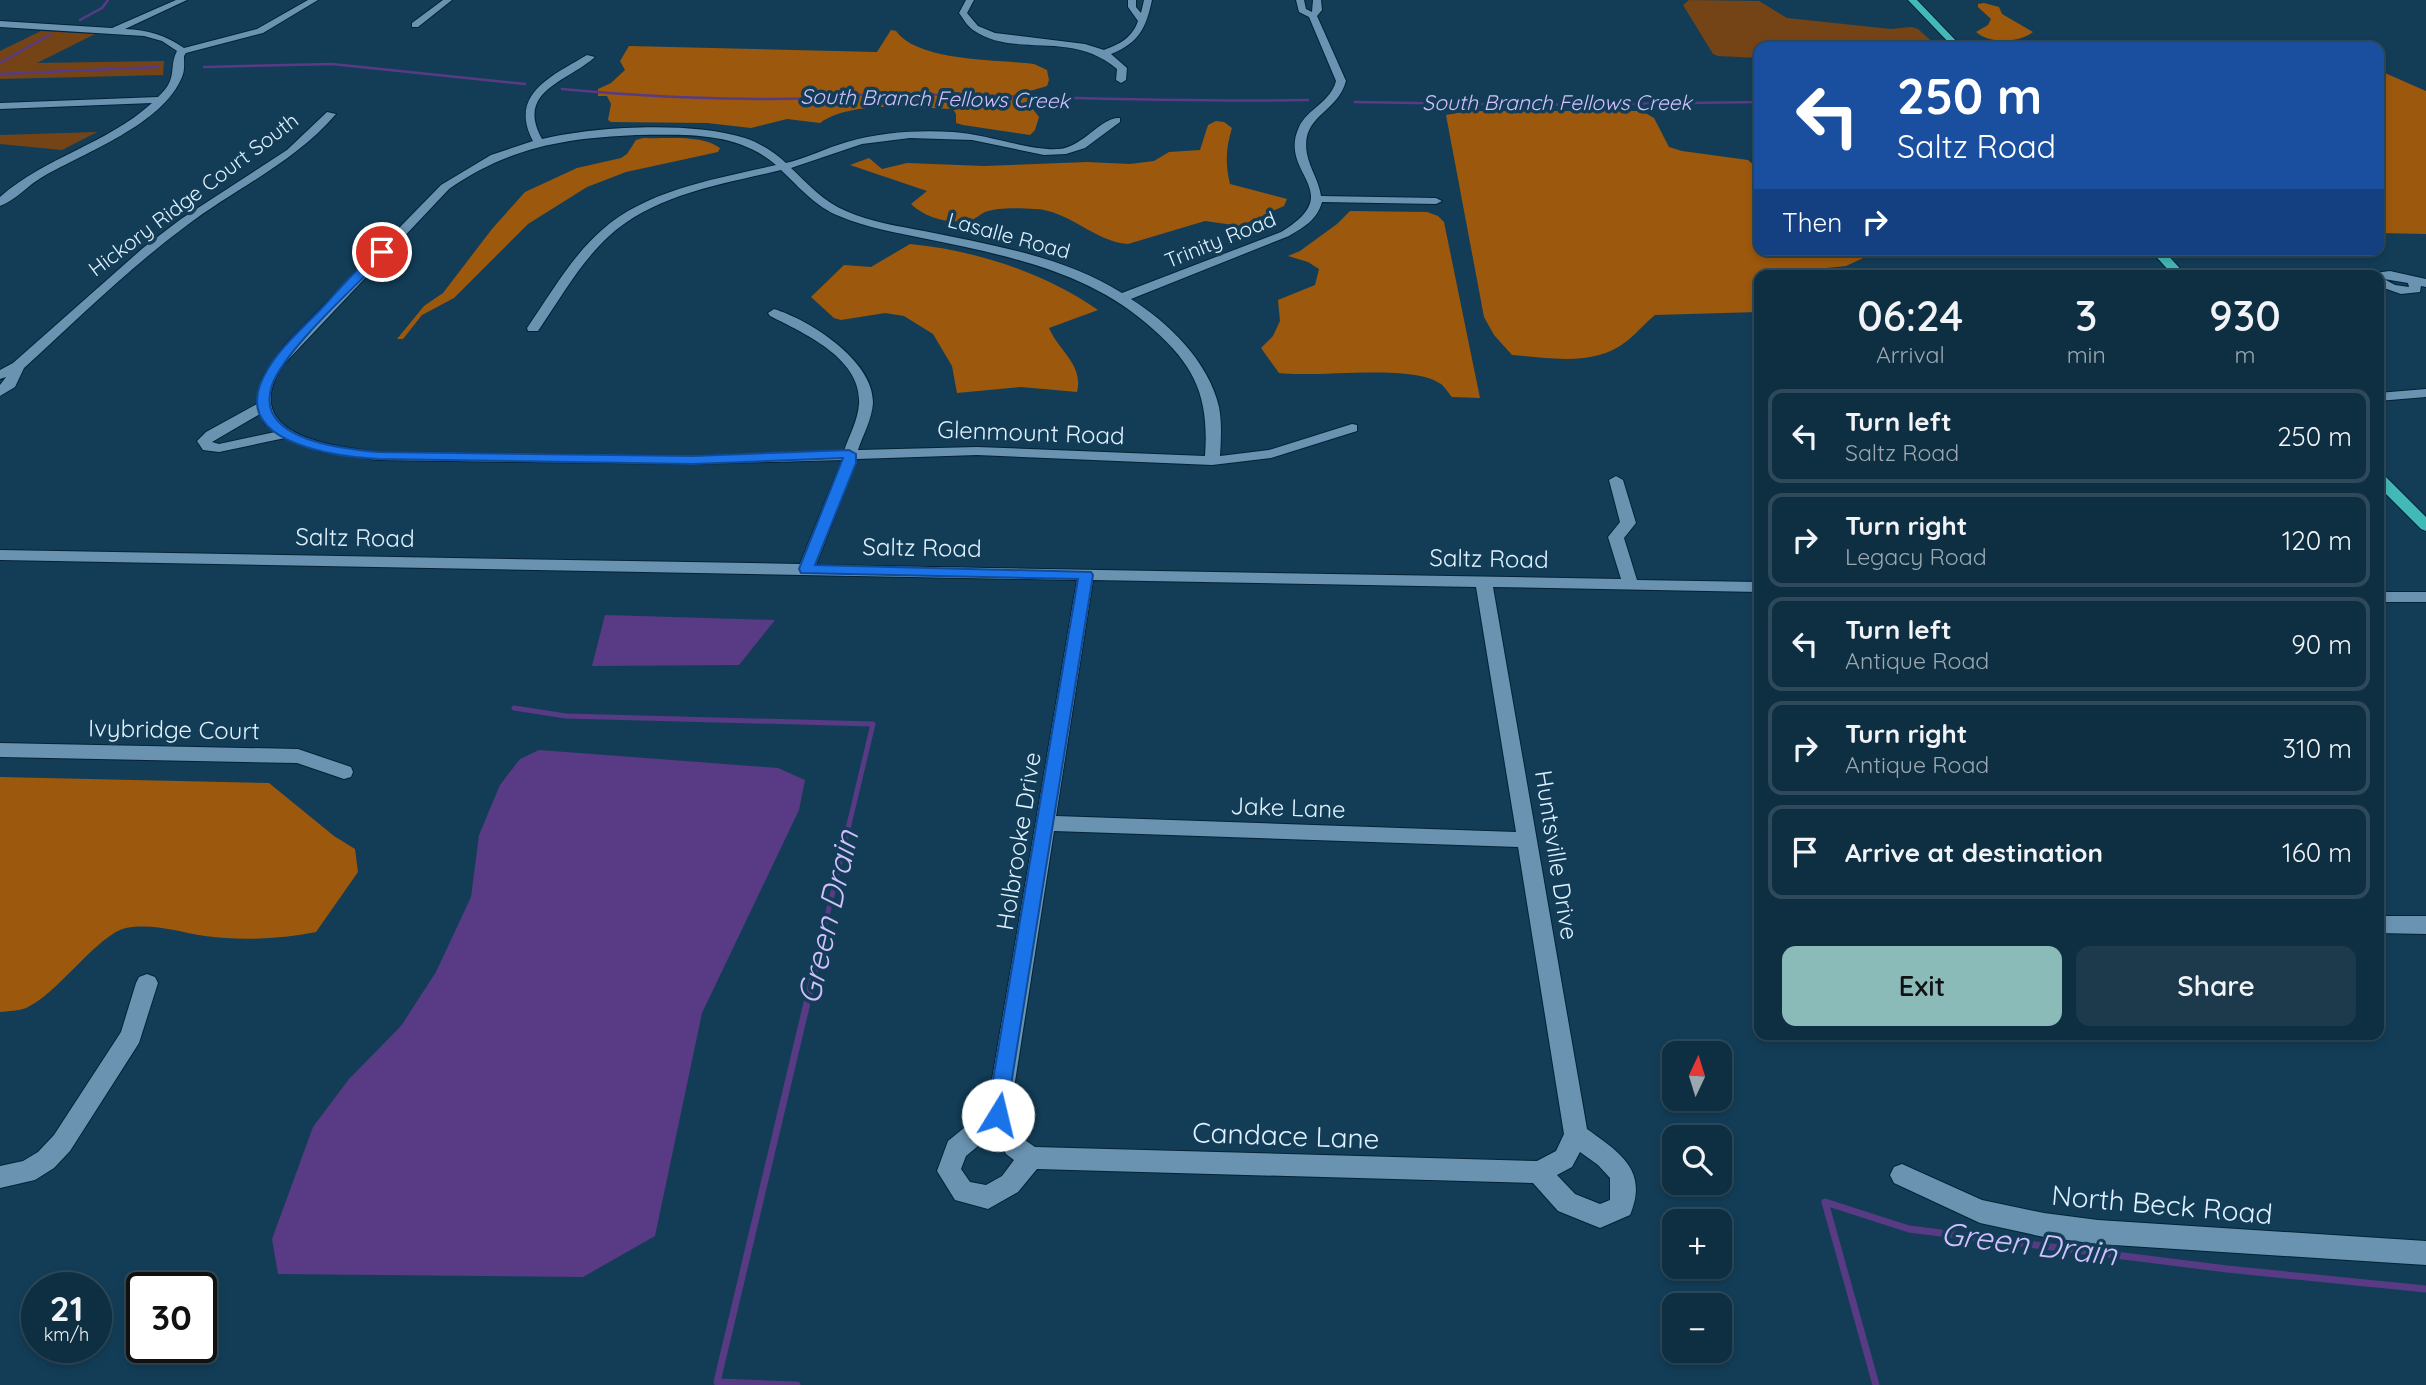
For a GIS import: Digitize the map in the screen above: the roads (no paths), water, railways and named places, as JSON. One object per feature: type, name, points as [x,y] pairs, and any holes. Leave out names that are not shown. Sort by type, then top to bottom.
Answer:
[{"type":"main road","points":[[1912,0],[1953,42]]},
{"type":"main road","points":[[2163,256],[2175,270]]},
{"type":"main road","points":[[2384,483],[2426,526]]},
{"type":"street","points":[[99,30],[166,0]]},
{"type":"street","points":[[116,30],[183,0]]},
{"type":"street","points":[[0,203],[24,183],[123,130],[161,100],[180,75],[179,55],[183,51],[260,31],[314,0]]},
{"type":"street","points":[[415,25],[448,0]]},
{"type":"street","points":[[970,0],[963,13],[972,26],[1003,37],[1077,44],[1107,52],[1122,68],[1121,80]]},
{"type":"street","points":[[1300,0],[1303,10],[1313,16],[1341,82],[1340,90],[1334,99],[1311,117],[1302,132],[1302,158],[1318,199],[1436,201]]},
{"type":"street","points":[[1313,16],[1318,10],[1317,0]]},
{"type":"street","points":[[1107,52],[1135,39],[1142,30],[1148,1],[1132,1],[1132,7],[1143,22]]},
{"type":"street","points":[[0,24],[116,30],[154,35],[172,42],[183,51]]},
{"type":"street","points":[[539,143],[529,129],[527,119],[533,101],[554,79],[590,57]]},
{"type":"street","points":[[0,106],[161,100]]},
{"type":"street","name":"Hickory Ridge Court South","points":[[0,375],[18,366],[146,250],[290,152],[331,114]]},
{"type":"street","points":[[533,328],[596,242],[630,215],[675,195],[811,161],[842,147],[871,139],[918,134],[989,139],[1029,149],[1064,152],[1088,142],[1094,134],[1116,120]]},
{"type":"street","name":"Lasalle Road","points":[[264,407],[265,387],[289,349],[445,187],[483,163],[539,143],[606,133],[700,133],[748,144],[764,151],[820,203],[836,211],[857,219],[971,243],[1053,264],[1124,297],[1168,334],[1200,377],[1212,404],[1212,461]]},
{"type":"street","points":[[0,182],[24,183]]},
{"type":"street","name":"Trinity Road","points":[[1124,297],[1285,234],[1309,219],[1318,199]]},
{"type":"street","points":[[2384,284],[2404,290],[2416,289],[2420,283]]},
{"type":"street","points":[[774,313],[814,333],[845,358],[864,386],[867,403],[849,454],[849,463],[806,569]]},
{"type":"street","name":"Hickory Ridge Court South","points":[[0,392],[9,384],[18,366]]},
{"type":"street","points":[[2384,396],[2426,393]]},
{"type":"street","points":[[264,407],[270,419],[286,434],[219,448],[208,447],[204,442],[264,407]]},
{"type":"street","name":"Glenmount Road","points":[[286,434],[311,445],[343,453],[378,456],[693,460],[1010,451],[1212,461],[1271,454],[1352,428]]},
{"type":"street","points":[[1616,480],[1628,523],[1616,537],[1631,586]]},
{"type":"street","name":"Saltz Road","points":[[0,555],[1754,587]]},
{"type":"street","name":"Holbrooke Drive","points":[[998,1115],[1086,575]]},
{"type":"street","name":"Huntsville Drive","points":[[1484,584],[1576,1135]]},
{"type":"street","points":[[2384,597],[2426,597]]},
{"type":"street","name":"Ivybridge Court","points":[[0,750],[298,756],[344,772]]},
{"type":"street","name":"Jake Lane","points":[[1047,823],[1528,839]]},
{"type":"street","points":[[2384,924],[2426,925]]},
{"type":"street","points":[[0,1177],[27,1172],[46,1160],[62,1143],[131,1036],[147,983]]},
{"type":"street","points":[[998,1115],[1014,1146],[1031,1158],[1010,1184],[988,1197],[963,1192],[948,1171],[956,1149],[998,1115]]},
{"type":"street","points":[[1576,1135],[1622,1170],[1626,1189],[1621,1207],[1600,1216],[1567,1203],[1539,1172],[1564,1159],[1576,1135]]},
{"type":"street","name":"Candace Lane","points":[[1031,1158],[1539,1172]]},
{"type":"street","name":"North Beck Road","points":[[1902,1175],[1980,1211],[2044,1225],[2098,1232],[2426,1253]]},
{"type":"waterway","name":"South Branch Fellows Creek","points":[[80,20],[102,8],[108,0]]},
{"type":"waterway","name":"South Branch Fellows Creek","points":[[0,63],[51,34]]},
{"type":"waterway","name":"South Branch Fellows Creek","points":[[204,67],[332,64],[525,84]]},
{"type":"waterway","name":"South Branch Fellows Creek","points":[[0,74],[158,67]]},
{"type":"waterway","name":"South Branch Fellows Creek","points":[[562,89],[724,99],[821,98],[879,94],[1308,100]]},
{"type":"waterway","name":"South Branch Fellows Creek","points":[[1355,102],[1535,105],[1754,102]]},
{"type":"waterway","name":"Green Drain","points":[[514,708],[566,716],[873,724],[814,971]]},
{"type":"waterway","name":"Green Drain","points":[[797,1385],[717,1382],[815,969]]},
{"type":"waterway","name":"Green Drain","points":[[1876,1385],[1825,1202],[1909,1229],[2227,1269],[2426,1289]]}]
